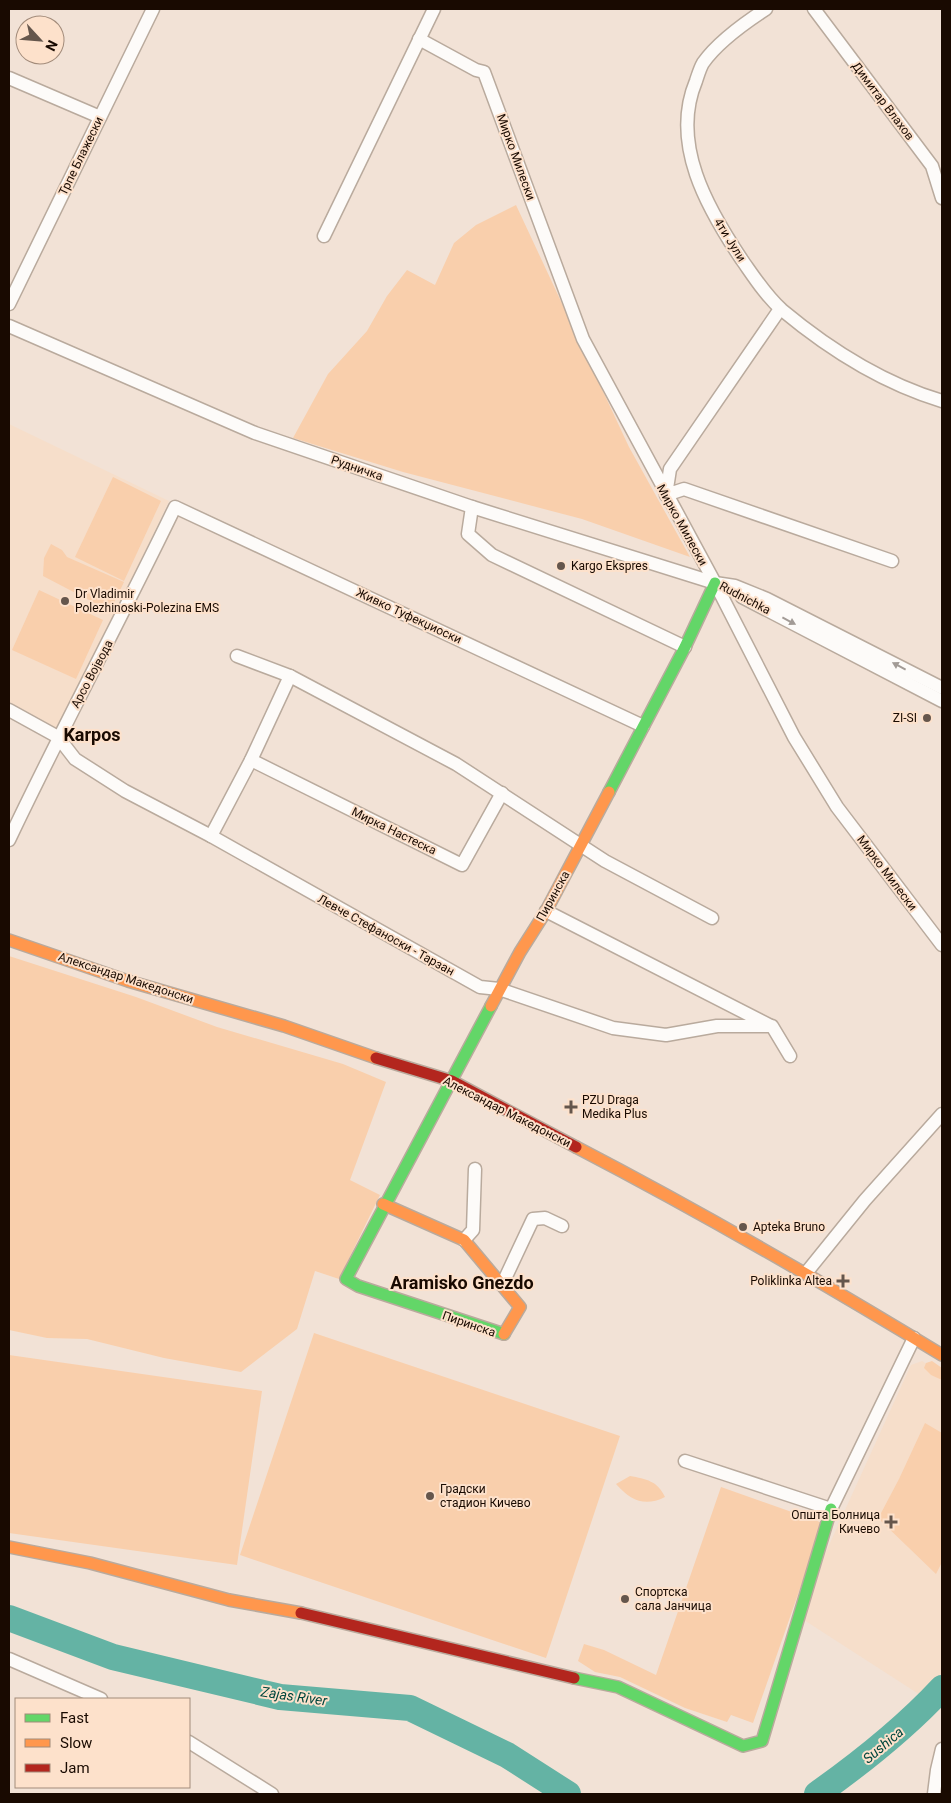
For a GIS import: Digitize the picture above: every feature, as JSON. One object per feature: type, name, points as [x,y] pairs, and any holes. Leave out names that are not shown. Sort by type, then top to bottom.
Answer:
[{"type":"street","name":"Трпе Блажески","points":[[9,304],[152,9]]},
{"type":"street","points":[[324,236],[434,9]]},
{"type":"street","name":"4ти Јули","points":[[766,9],[738,28],[704,63],[688,100],[690,156],[703,194],[728,239],[758,283],[780,309],[838,353],[893,384],[942,401]]},
{"type":"street","name":"Димитар Влахов","points":[[814,9],[932,166],[942,198]]},
{"type":"street","name":"Мирко Милески","points":[[420,39],[476,70],[484,72],[583,339],[715,583],[794,737],[832,800],[942,945]]},
{"type":"street","points":[[9,78],[100,116]]},
{"type":"street","points":[[780,309],[670,469],[666,495],[684,489],[892,561]]},
{"type":"street","name":"Рудничка","points":[[9,326],[255,433],[472,507],[715,583]]},
{"type":"street","name":"Живко Туфекџиоски","points":[[174,507],[643,726]]},
{"type":"street","name":"Арсо Војвода","points":[[9,840],[58,737],[119,623],[174,507]]},
{"type":"street","points":[[472,507],[468,534],[492,554],[685,648]]},
{"type":"street","name":"Пиринска","points":[[383,1204],[464,1240],[520,1307],[504,1335],[358,1286],[346,1279],[383,1204],[452,1081],[531,932],[546,911],[581,845],[685,648],[715,583]]},
{"type":"street","name":"Rudnichka","points":[[715,583],[735,586],[767,599],[942,688]]},
{"type":"street","name":"Rudnichka","points":[[715,583],[942,701]]},
{"type":"street","points":[[237,656],[290,676],[456,764],[605,861],[712,918]]},
{"type":"street","points":[[211,836],[251,760],[290,676]]},
{"type":"street","name":"Левче Стефаноски - Тарзан","points":[[9,710],[58,737],[75,759],[125,791],[211,836],[480,987],[500,989],[613,1028],[666,1035],[717,1026],[772,1026]]},
{"type":"street","name":"Мирка Настеска","points":[[251,760],[462,865],[502,793]]},
{"type":"street","points":[[546,911],[772,1026],[790,1056]]},
{"type":"street","name":"Александар Македонски","points":[[9,940],[128,981],[284,1026],[365,1055],[452,1081],[661,1191],[806,1273],[942,1355]]},
{"type":"street","points":[[806,1273],[866,1200],[942,1114]]},
{"type":"street","points":[[464,1240],[473,1230],[475,1168]]},
{"type":"street","points":[[502,1285],[533,1219],[545,1218],[562,1226]]},
{"type":"street","points":[[9,1547],[90,1563],[229,1600],[285,1609],[504,1660],[568,1677],[618,1687],[743,1746],[762,1741],[831,1509],[914,1338]]},
{"type":"street","points":[[685,1461],[831,1509]]},
{"type":"street","points":[[9,1659],[99,1698]]},
{"type":"street","points":[[190,1743],[272,1794]]},
{"type":"street","points":[[934,1794],[942,1750]]},
{"type":"shaded area","points":[[516,205],[629,447],[690,557],[582,519],[403,472],[293,438],[328,374],[367,331],[387,296],[407,270],[435,285],[454,243],[476,225]]},
{"type":"shaded area","name":"Dr Vladimir Polezhinoski-Polezina EMS","points":[[9,424],[169,501],[60,730],[9,702]]},
{"type":"shaded area","points":[[113,477],[161,501],[124,581],[75,557]]},
{"type":"shaded area","points":[[51,544],[62,550],[67,557],[124,582],[110,611],[43,576],[44,558]]},
{"type":"shaded area","points":[[39,590],[103,620],[76,679],[12,650]]},
{"type":"shaded area","points":[[9,956],[136,997],[217,1027],[343,1064],[386,1082],[350,1180],[380,1195],[339,1279],[315,1271],[297,1329],[241,1372],[164,1358],[87,1339],[47,1338],[9,1330]]},
{"type":"shaded area","name":"Градски стадион Кичево","points":[[314,1333],[620,1436],[546,1658],[240,1555]]},
{"type":"shaded area","points":[[9,1355],[262,1391],[237,1565],[9,1533]]},
{"type":"shaded area","name":"Општа Болница Кичево","points":[[922,1361],[942,1373],[942,1683],[928,1700],[804,1620],[825,1554],[911,1365]]},
{"type":"shaded area","points":[[932,1361],[942,1368],[942,1380],[931,1375],[924,1368],[926,1363]]},
{"type":"shaded area","points":[[925,1423],[942,1433],[942,1562],[936,1574],[881,1521],[880,1515]]},
{"type":"shaded area","points":[[630,1476],[655,1484],[665,1497],[645,1502],[627,1495],[616,1484]]},
{"type":"shaded area","points":[[721,1487],[823,1523],[753,1723],[731,1715],[727,1722],[685,1708],[620,1677],[595,1672],[578,1661],[584,1644],[604,1650],[656,1675]]},
{"type":"waterway","name":"Zajas River","points":[[9,1618],[113,1657],[280,1697],[410,1708],[507,1755],[568,1794]]},
{"type":"waterway","name":"Sushica","points":[[817,1794],[882,1744],[942,1688]]},
{"type":"traffic: fast","points":[[609,792],[685,647],[715,583]]},
{"type":"traffic: fast","points":[[491,1006],[346,1279],[358,1286],[504,1334]]},
{"type":"traffic: fast","points":[[574,1678],[618,1687],[743,1746],[762,1741],[831,1509]]},
{"type":"traffic: slow","points":[[491,1006],[520,952],[546,911],[609,792]]},
{"type":"traffic: slow","points":[[9,940],[128,981],[284,1026],[376,1058]]},
{"type":"traffic: slow","points":[[576,1147],[761,1248],[942,1355]]},
{"type":"traffic: slow","points":[[383,1204],[464,1240],[520,1307],[504,1334]]},
{"type":"traffic: slow","points":[[9,1547],[90,1563],[229,1600],[301,1613]]},
{"type":"traffic: jam","points":[[376,1058],[452,1081],[576,1147]]},
{"type":"traffic: jam","points":[[301,1613],[574,1678]]},
{"type":"place","name":"Kargo Ekspres","points":[[561,566]]},
{"type":"place","name":"Dr Vladimir Polezhinoski-Polezina EMS","points":[[65,601]]},
{"type":"place","name":"ZI-SI","points":[[927,718]]},
{"type":"place","name":"PZU Draga Medika Plus","points":[[571,1107]]},
{"type":"place","name":"Apteka Bruno","points":[[743,1227]]},
{"type":"place","name":"Poliklinka Altea","points":[[843,1281]]},
{"type":"place","name":"Градски стадион Кичево","points":[[430,1496]]},
{"type":"place","name":"Општа Болница Кичево","points":[[891,1522]]},
{"type":"place","name":"Спортска сала Јанчица","points":[[625,1599]]},
{"type":"district","name":"Karpos","points":[[92,735]]},
{"type":"district","name":"Aramisko Gnezdo","points":[[462,1283]]}]
